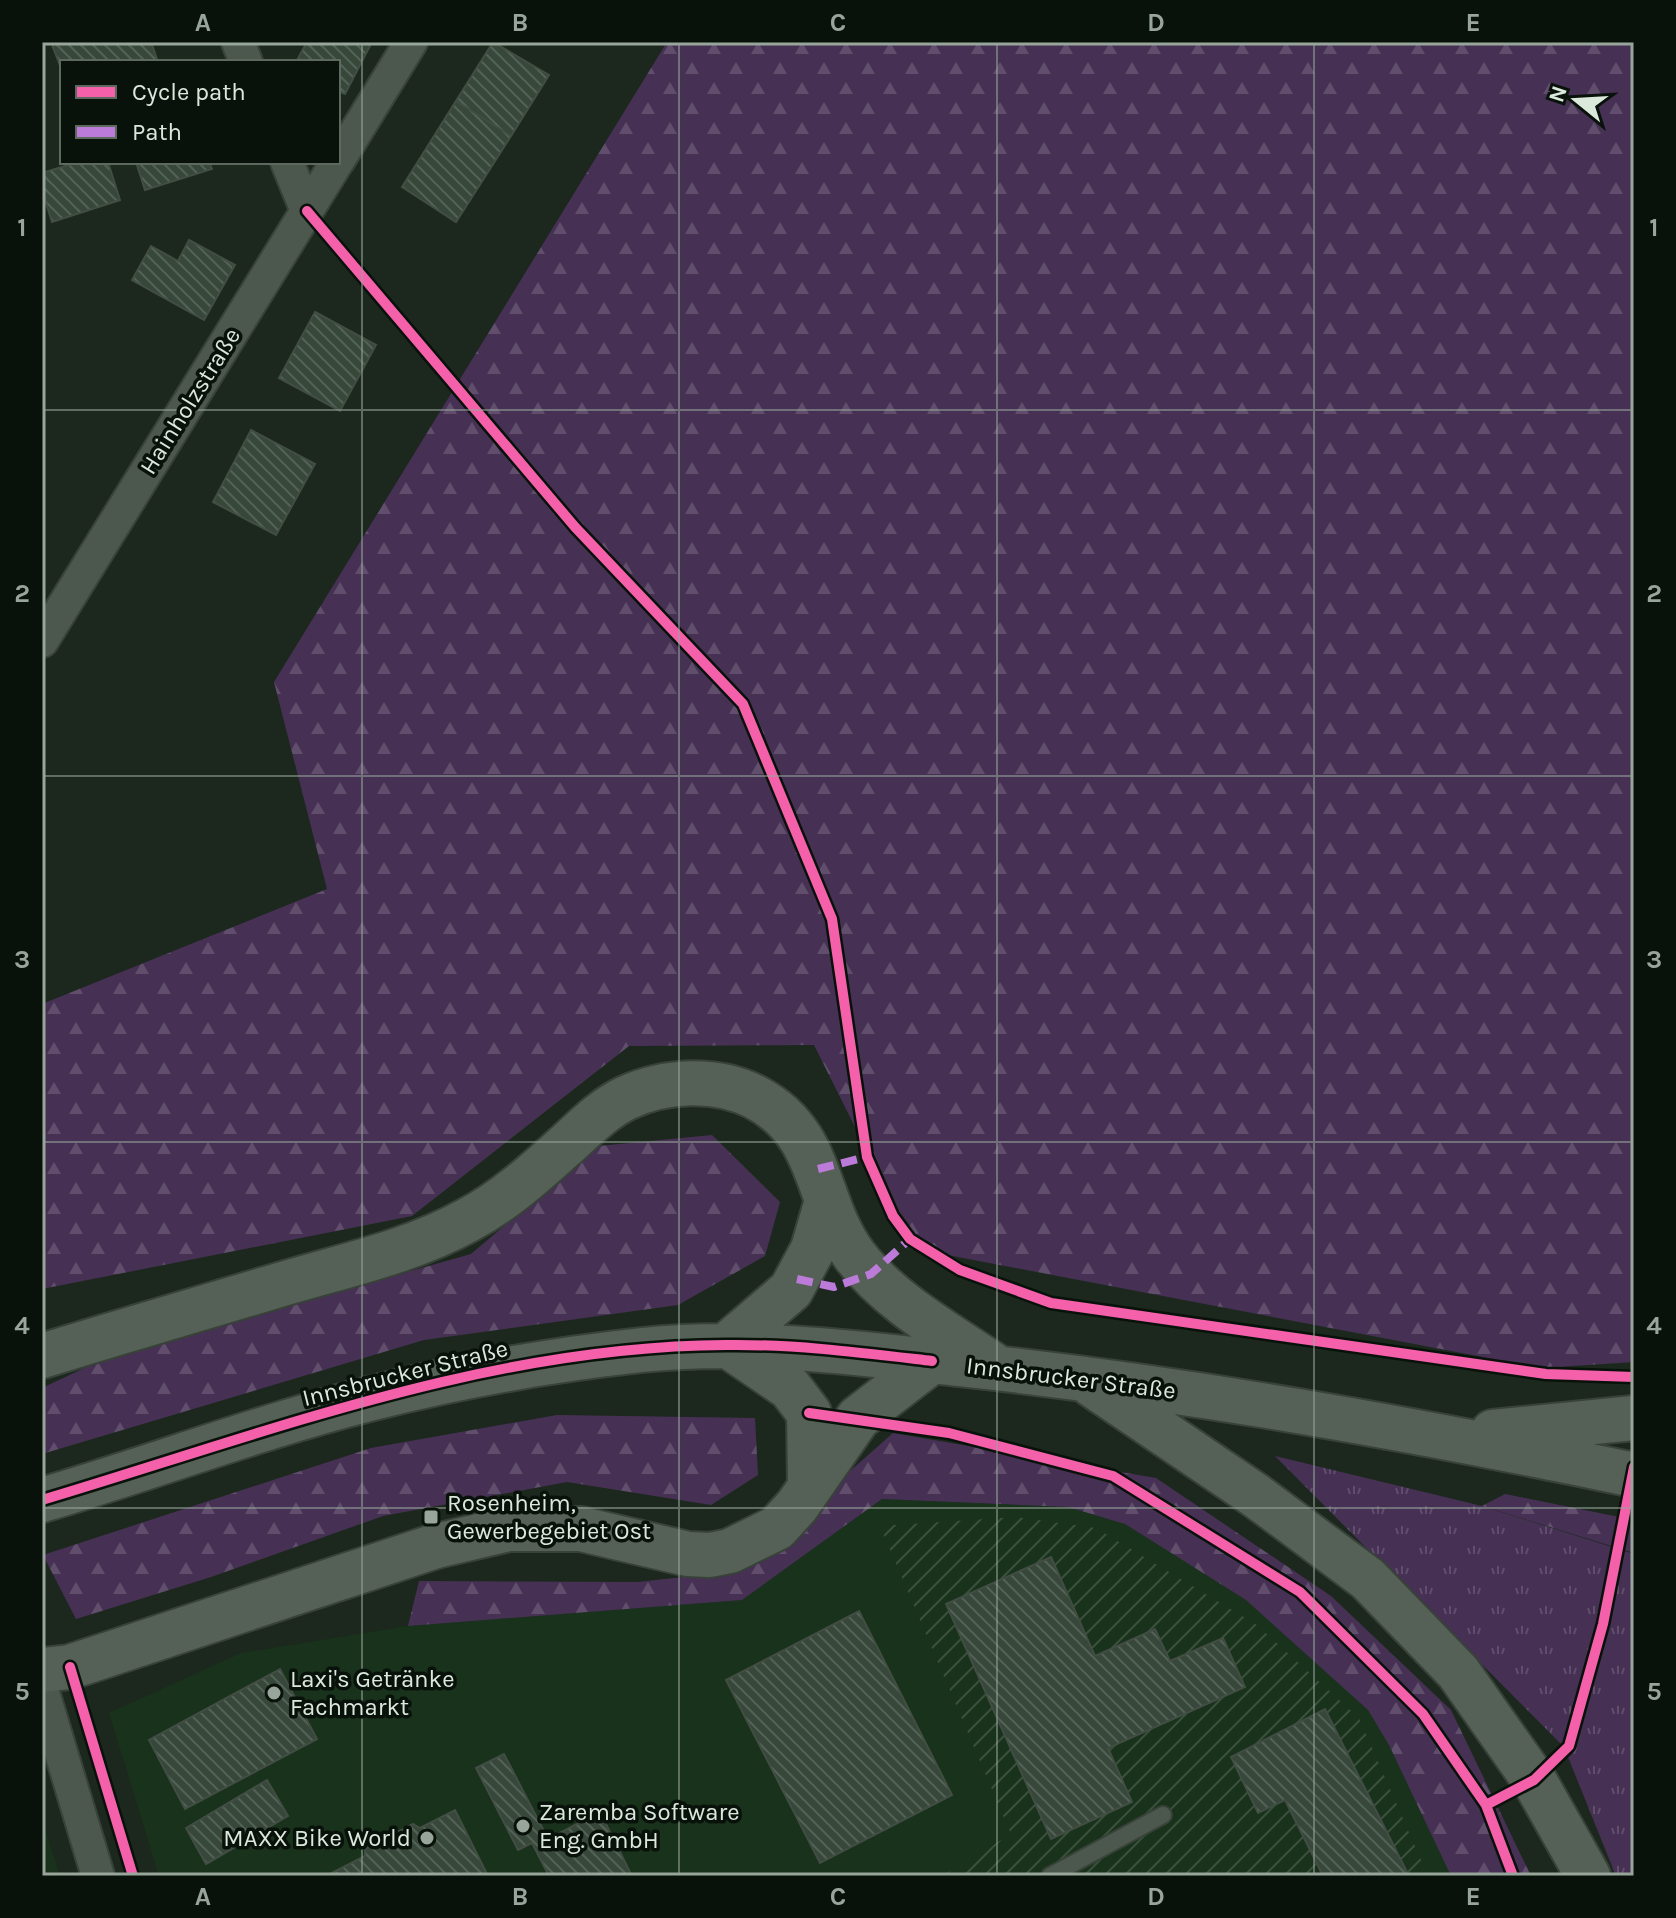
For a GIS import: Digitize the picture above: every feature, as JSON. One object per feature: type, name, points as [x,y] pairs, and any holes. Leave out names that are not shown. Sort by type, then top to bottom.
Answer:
[{"type":"main road","points":[[42,1356],[426,1240],[507,1196],[594,1120],[624,1099],[657,1087],[689,1081],[754,1096],[784,1117],[804,1141],[818,1169],[826,1204],[854,1255],[913,1311],[998,1368]]},
{"type":"main road","points":[[810,1485],[809,1413],[790,1388],[727,1345],[791,1290],[813,1249],[826,1204]]},
{"type":"main road","name":"Innsbrucker Straße","points":[[43,1500],[370,1399],[521,1366],[644,1350],[727,1345],[847,1351],[1082,1378],[1327,1414],[1634,1475]]},
{"type":"main road","points":[[42,1670],[70,1667],[436,1546],[509,1529],[581,1529],[688,1554],[710,1555],[730,1551],[777,1528],[797,1506],[858,1418],[932,1361]]},
{"type":"main road","points":[[1082,1378],[1255,1495],[1368,1579],[1458,1672],[1534,1780],[1588,1876]]},
{"type":"main road","points":[[1449,1436],[1634,1418]]},
{"type":"street","name":"Hainholzstraße","points":[[340,158],[411,42]]},
{"type":"street","points":[[288,164],[307,211]]},
{"type":"street","name":"Hainholzstraße","points":[[42,641],[336,164]]},
{"type":"street","points":[[42,1689],[98,1876]]},
{"type":"lane","points":[[1050,1876],[1163,1815]]},
{"type":"shaded area","points":[[882,1499],[1068,1507],[1125,1524],[1246,1600],[1368,1710],[1389,1745],[1451,1876],[159,1876],[109,1713],[241,1653],[408,1626],[742,1600]]},
{"type":"shaded area","points":[[1016,1517],[1096,1528],[1257,1625],[1359,1718],[1428,1876],[942,1876],[1011,1834],[880,1526]]},
{"type":"shaded area","points":[[42,1820],[60,1876],[42,1876]]},
{"type":"green space","points":[[667,42],[1634,42],[1634,1362],[1541,1368],[916,1249],[814,1045],[629,1046],[412,1216],[42,1289],[42,1004],[327,889],[274,682]]},
{"type":"green space","points":[[712,1135],[780,1202],[765,1256],[678,1305],[424,1340],[42,1454],[42,1388],[108,1357],[471,1254],[599,1146]]},
{"type":"green space","points":[[557,1415],[755,1418],[758,1475],[711,1505],[567,1482],[383,1516],[211,1577],[76,1619],[43,1555],[371,1448]]},
{"type":"green space","points":[[893,1433],[1156,1478],[1331,1596],[1451,1710],[1531,1876],[1451,1876],[1389,1745],[1368,1710],[1246,1600],[1125,1524],[1068,1507],[882,1499],[742,1600],[408,1626],[419,1581],[638,1582],[737,1571]]},
{"type":"green space","points":[[1275,1456],[1482,1506],[1634,1554],[1634,1876],[1616,1876],[1564,1747]]},
{"type":"green space","points":[[1505,1494],[1634,1520],[1634,1553],[1482,1506]]},
{"type":"building","points":[[51,42],[151,42],[157,60],[60,60],[60,66]]},
{"type":"building","points":[[307,42],[372,42],[345,94],[340,92],[340,60],[297,60]]},
{"type":"building","points":[[493,42],[549,75],[511,136],[456,101]]},
{"type":"building","points":[[456,101],[511,136],[456,222],[402,187]]},
{"type":"building","points":[[71,164],[109,164],[120,200],[52,222],[42,190],[42,173]]},
{"type":"building","points":[[137,164],[210,164],[212,169],[145,190]]},
{"type":"building","points":[[189,240],[235,265],[204,320],[132,280],[151,246],[178,261]]},
{"type":"building","points":[[315,312],[376,345],[340,411],[279,378]]},
{"type":"building","points":[[251,430],[315,464],[276,535],[213,502]]},
{"type":"building","points":[[1051,1557],[1095,1656],[1155,1629],[1170,1661],[1223,1638],[1245,1687],[1108,1748],[1132,1802],[1051,1839],[946,1604]]},
{"type":"building","points":[[859,1611],[952,1795],[820,1863],[726,1680]]},
{"type":"building","points":[[280,1669],[317,1739],[185,1809],[149,1740]]},
{"type":"building","points":[[1325,1709],[1409,1876],[1323,1876],[1285,1800],[1258,1813],[1231,1757]]},
{"type":"building","name":"Zaremba Software Eng. GmbH","points":[[504,1754],[548,1839],[600,1812],[632,1876],[549,1876],[532,1843],[518,1850],[476,1768]]},
{"type":"building","points":[[267,1780],[288,1816],[206,1864],[186,1828]]},
{"type":"building","name":"MAXX Bike World","points":[[455,1810],[488,1876],[326,1876],[365,1856],[365,1849],[413,1824],[420,1828]]},
{"type":"marked path","points":[[818,1169],[867,1157]]},
{"type":"marked path","points":[[797,1279],[834,1287],[871,1274],[910,1239],[906,1233]]},
{"type":"cycle path","points":[[307,211],[575,527],[743,704],[832,919],[867,1157],[893,1216],[910,1239],[960,1270],[1051,1303],[1546,1374],[1634,1377]]},
{"type":"cycle path","points":[[42,1500],[379,1398],[551,1360],[638,1349],[752,1345],[932,1361]]},
{"type":"cycle path","points":[[809,1413],[949,1433],[1113,1476],[1300,1592],[1423,1714],[1486,1805]]},
{"type":"cycle path","points":[[1513,1876],[1486,1805],[1534,1780],[1569,1746],[1603,1624],[1634,1467]]},
{"type":"cycle path","points":[[70,1667],[133,1876]]},
{"type":"place","name":"Rosenheim, Gewerbegebiet Ost","points":[[431,1517]]},
{"type":"place","name":"Laxi's Getränke Fachmarkt","points":[[274,1693]]},
{"type":"place","name":"Zaremba Software Eng. GmbH","points":[[523,1826]]},
{"type":"place","name":"MAXX Bike World","points":[[427,1838]]}]
